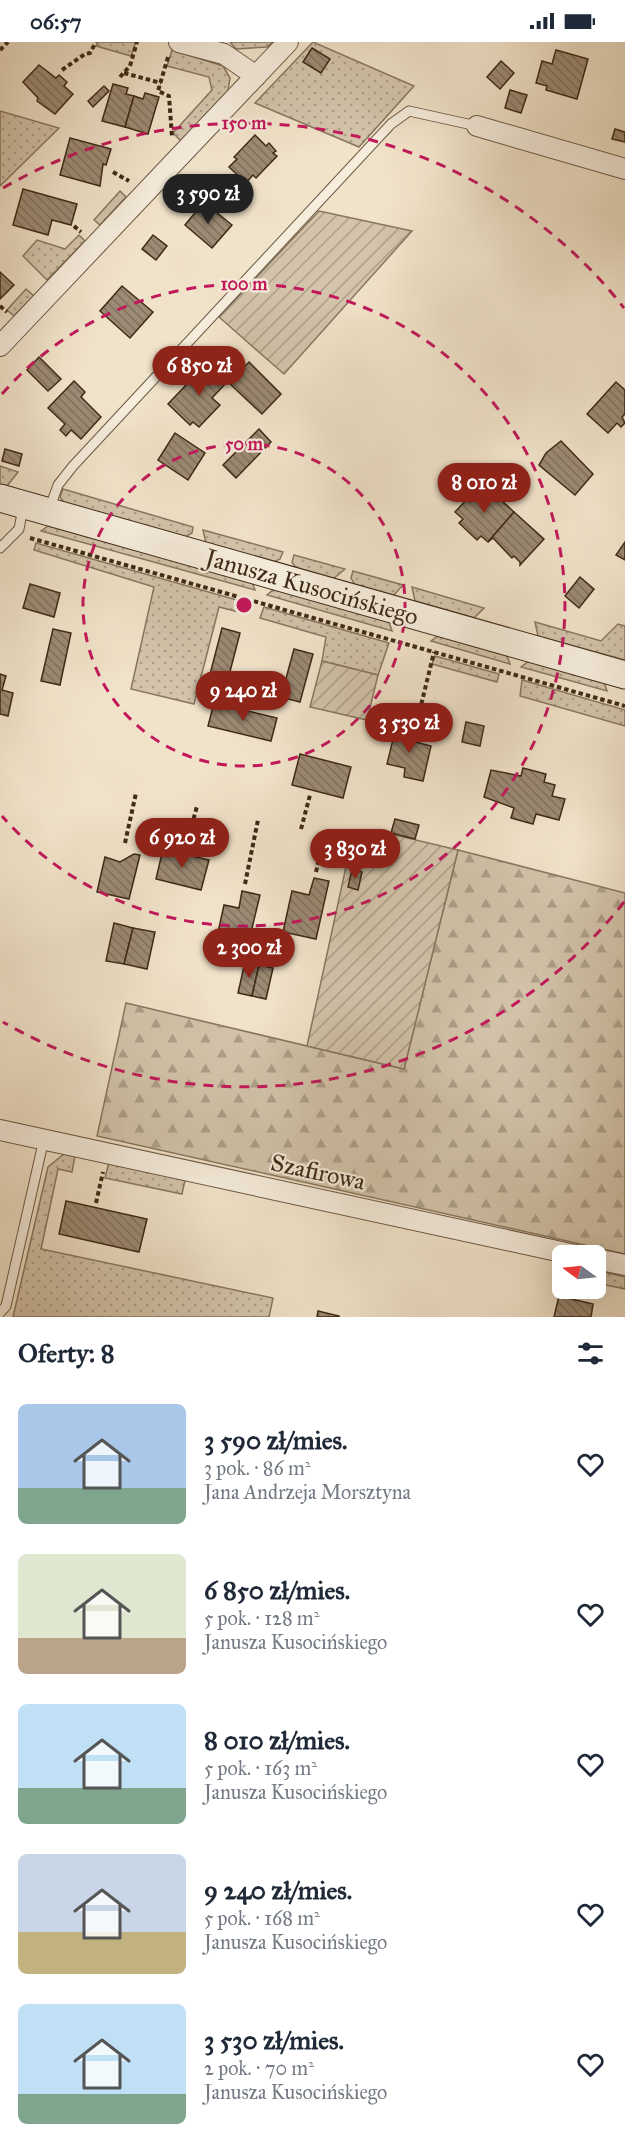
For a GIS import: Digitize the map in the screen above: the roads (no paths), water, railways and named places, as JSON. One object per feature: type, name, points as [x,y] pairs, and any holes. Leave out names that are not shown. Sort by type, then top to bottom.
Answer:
[{"type":"street","points":[[0,346],[288,42]]},
{"type":"street","points":[[174,46],[224,54],[256,76]]},
{"type":"street","points":[[477,126],[625,169]]},
{"type":"street","name":"Janusza Kusocińskiego","points":[[24,505],[625,675]]},
{"type":"street","name":"Szafirowa","points":[[0,1130],[107,1151],[552,1250]]},
{"type":"street","points":[[606,1261],[625,1265]]},
{"type":"lane","points":[[0,548],[19,529],[24,505],[58,485],[391,124],[409,111],[477,126]]},
{"type":"lane","points":[[0,1313],[6,1306],[44,1139]]}]
